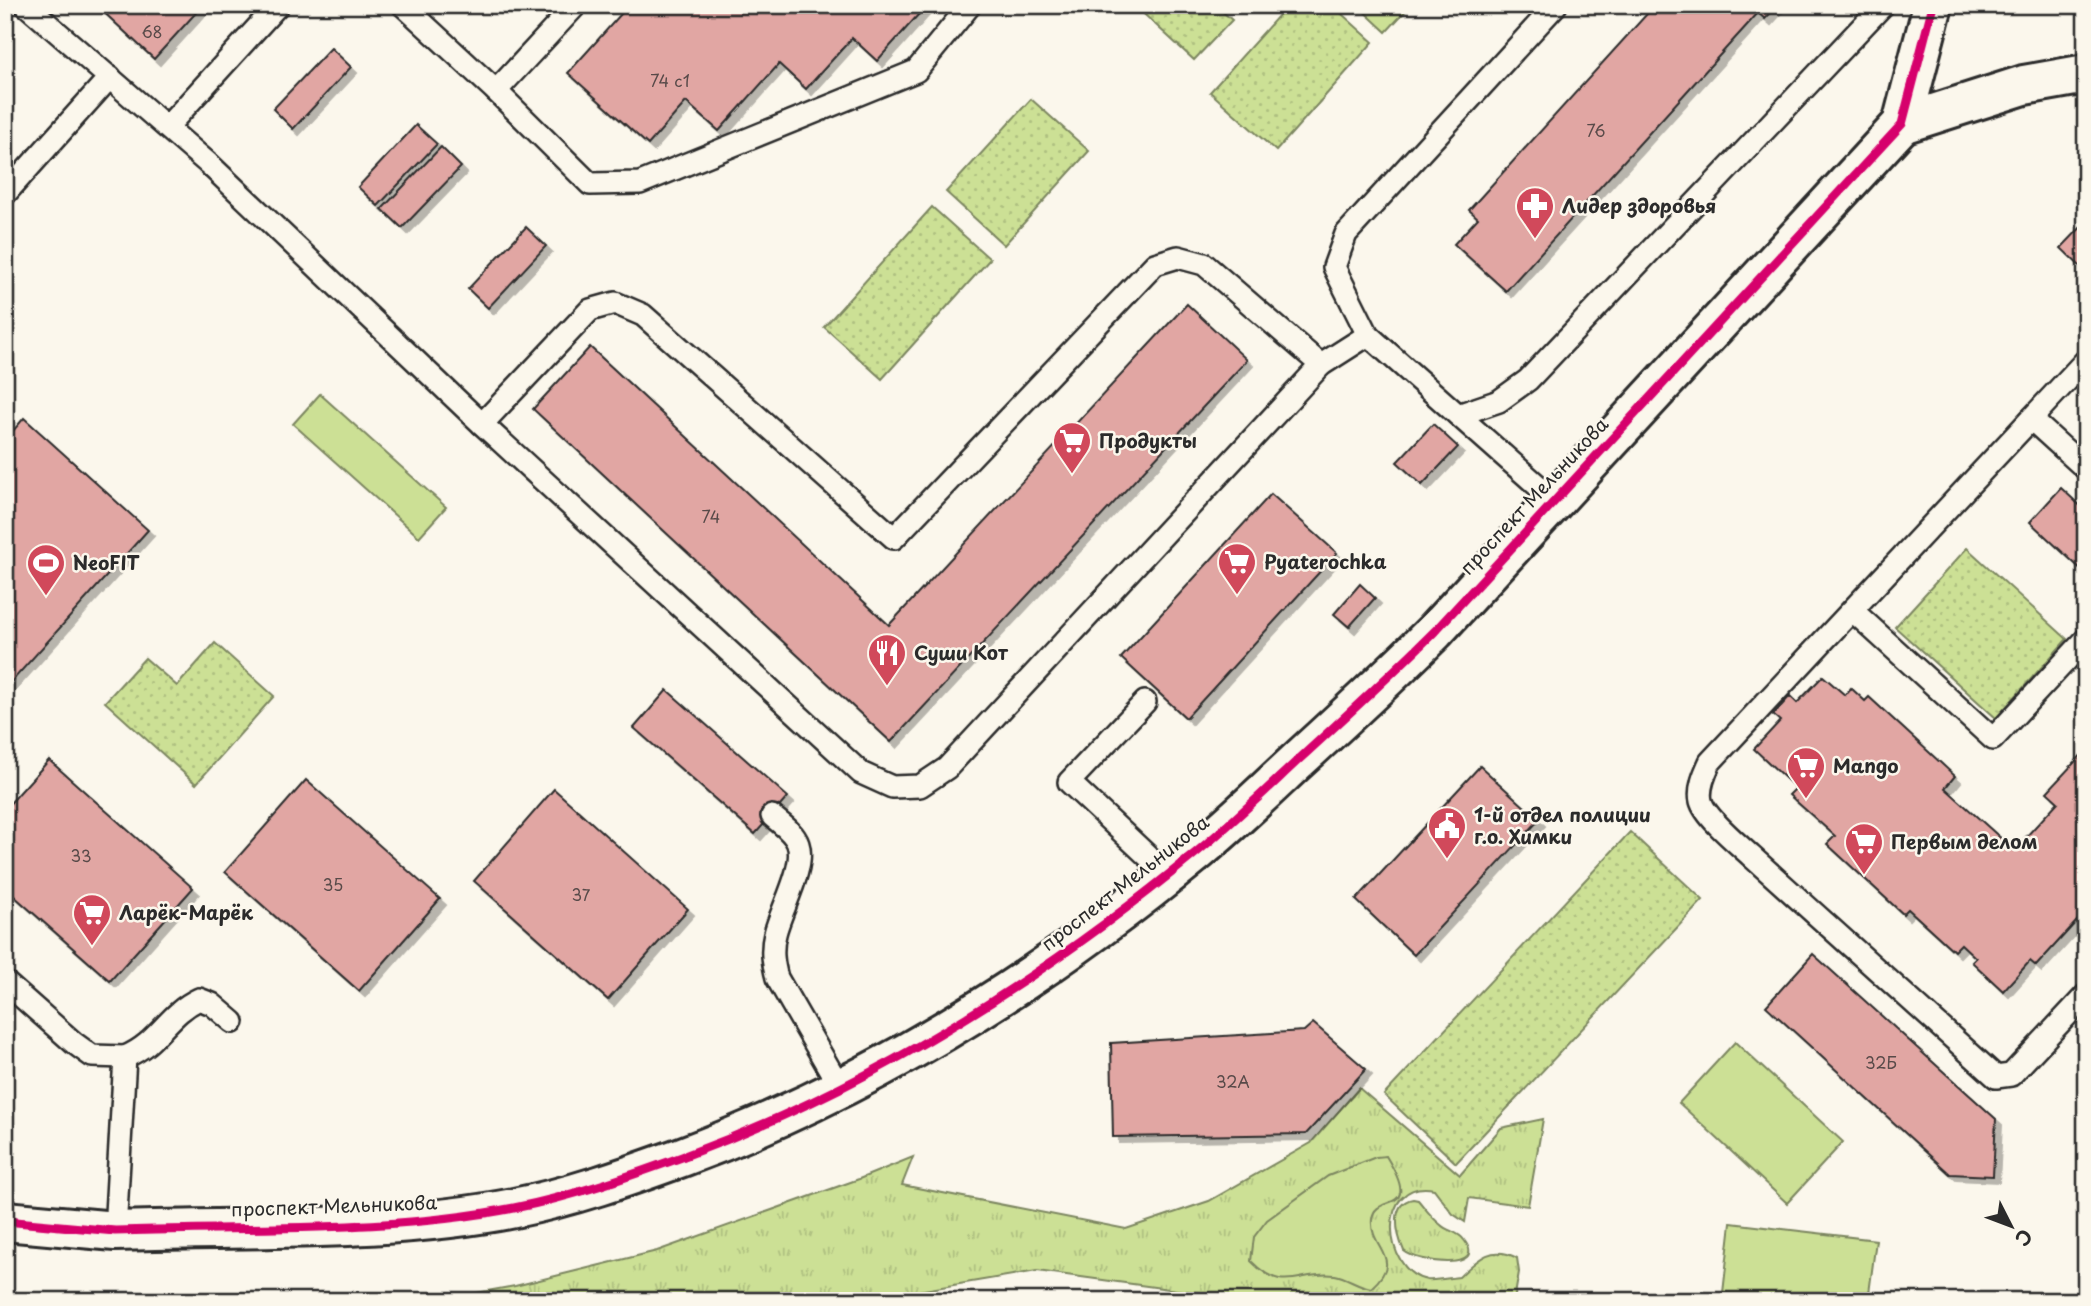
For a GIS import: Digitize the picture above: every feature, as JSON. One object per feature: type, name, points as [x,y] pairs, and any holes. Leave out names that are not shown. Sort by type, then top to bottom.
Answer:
[{"type":"street","name":"проспект Мельникова","points":[[5,1221],[115,1231],[423,1223],[516,1208],[617,1181],[727,1140],[841,1089],[962,1022],[1057,960],[1202,848],[1398,669],[1902,124],[1934,5]]},
{"type":"street","name":"проспект Мельникова","points":[[1902,124],[2024,85],[2086,74]]},
{"type":"lane","points":[[26,5],[210,165],[482,424],[861,773],[892,787],[920,786],[947,768],[1321,365],[1368,335]]},
{"type":"lane","points":[[166,127],[278,5]]},
{"type":"lane","points":[[403,5],[496,91],[590,184],[640,183],[916,71],[970,5]]},
{"type":"lane","points":[[496,91],[576,5]]},
{"type":"lane","points":[[1554,499],[1368,335],[1334,267],[1346,234],[1556,5]]},
{"type":"lane","points":[[1458,415],[1499,401],[1528,380],[1883,5]]},
{"type":"lane","points":[[5,194],[110,77]]},
{"type":"lane","points":[[482,424],[590,310],[615,303],[643,315],[894,538],[1155,264],[1178,257],[1204,264],[1321,365]]},
{"type":"lane","points":[[2086,360],[1710,762],[1702,781],[1701,802],[1715,822],[1751,856],[1996,1077],[2011,1075],[2086,995]]},
{"type":"lane","points":[[2032,419],[2086,469]]},
{"type":"lane","points":[[1853,611],[1993,739],[2086,639]]},
{"type":"lane","points":[[1145,702],[1069,782],[1168,875]]},
{"type":"lane","points":[[772,816],[791,833],[799,845],[800,861],[774,936],[772,960],[777,978],[841,1089]]},
{"type":"lane","points":[[5,982],[74,1044],[92,1056],[125,1057],[143,1050],[182,1007],[199,999],[212,1004],[233,1022]]},
{"type":"lane","points":[[115,1231],[125,1057]]},
{"type":"green space","points":[[1134,5],[1215,5],[1232,20],[1194,60]]},
{"type":"green space","points":[[1288,5],[1332,5],[1373,42],[1276,151],[1210,92]]},
{"type":"green space","points":[[1357,5],[1411,5],[1386,32]]},
{"type":"green space","points":[[1031,99],[1089,151],[1004,245],[946,192]]},
{"type":"green space","points":[[932,207],[990,259],[882,379],[824,327]]},
{"type":"green space","points":[[320,394],[446,507],[419,537],[293,424]]},
{"type":"green space","points":[[1967,548],[2067,639],[1996,718],[1895,627]]},
{"type":"green space","points":[[215,643],[274,696],[196,784],[105,702],[145,658],[177,686]]},
{"type":"green space","points":[[1630,832],[1703,900],[1456,1163],[1384,1095]]},
{"type":"green space","points":[[1735,1042],[1843,1142],[1787,1203],[1679,1103]]},
{"type":"green space","points":[[1359,1088],[1460,1175],[1501,1128],[1543,1119],[1528,1206],[1469,1198],[1465,1222],[1453,1214],[1434,1189],[1415,1189],[1402,1197],[1394,1211],[1394,1245],[1401,1261],[1412,1273],[1427,1280],[1459,1277],[1485,1256],[1492,1253],[1508,1254],[1517,1258],[1519,1272],[1514,1301],[1257,1301],[1037,1271],[859,1301],[432,1301],[515,1286],[657,1251],[913,1157],[902,1185],[1126,1229],[1209,1201],[1311,1143]]},
{"type":"green space","points":[[1386,1156],[1400,1188],[1399,1196],[1375,1211],[1372,1219],[1376,1238],[1386,1260],[1386,1268],[1371,1288],[1335,1275],[1322,1274],[1292,1279],[1273,1277],[1251,1261],[1254,1237],[1267,1220],[1328,1176],[1376,1157]]},
{"type":"green space","points":[[1418,1200],[1444,1227],[1462,1237],[1469,1250],[1467,1257],[1460,1261],[1436,1261],[1404,1251],[1397,1229],[1398,1213],[1405,1202]]},
{"type":"green space","points":[[1731,1223],[1876,1240],[1868,1301],[1787,1301],[1723,1293]]},
{"type":"building","points":[[96,5],[203,5],[154,59]]},
{"type":"building","points":[[629,5],[927,5],[877,61],[852,38],[806,89],[779,64],[719,131],[686,102],[648,145],[568,73]]},
{"type":"building","points":[[1655,5],[1778,5],[1765,19],[1758,13],[1506,291],[1454,244],[1478,218],[1469,210]]},
{"type":"building","points":[[331,48],[351,67],[293,129],[273,109]]},
{"type":"building","points":[[416,125],[437,144],[378,206],[358,187]]},
{"type":"building","points":[[441,147],[461,167],[402,228],[382,209]]},
{"type":"building","points":[[2086,222],[2086,272],[2061,248]]},
{"type":"building","points":[[526,227],[546,246],[488,308],[468,289]]},
{"type":"building","points":[[1187,304],[1247,360],[891,742],[533,409],[590,347],[889,625]]},
{"type":"building","name":"NeoFIT","points":[[24,418],[148,530],[5,689],[5,440]]},
{"type":"building","points":[[1433,424],[1458,447],[1422,485],[1397,462]]},
{"type":"building","points":[[2061,488],[2086,511],[2085,573],[2030,522]]},
{"type":"building","name":"Pyaterochka","points":[[1271,494],[1337,553],[1186,718],[1121,658]]},
{"type":"building","points":[[1360,584],[1375,598],[1349,627],[1334,614]]},
{"type":"building","points":[[1823,676],[1845,695],[1851,688],[1865,701],[1869,697],[1955,776],[1945,788],[2014,850],[2058,802],[2047,792],[2086,750],[2086,911],[2036,966],[2030,961],[2003,991],[1972,962],[1976,958],[1961,944],[1954,951],[1908,909],[1903,914],[1827,844],[1835,836],[1789,795],[1796,788],[1754,749],[1780,721],[1773,715],[1790,696],[1797,703]]},
{"type":"building","points":[[667,690],[788,797],[755,834],[634,728]]},
{"type":"building","points":[[49,760],[193,888],[110,981],[5,888],[5,809]]},
{"type":"building","name":"1-й отдел полиции г.о. Химки","points":[[1480,766],[1539,820],[1414,955],[1356,900]]},
{"type":"building","points":[[306,780],[440,899],[359,991],[225,872]]},
{"type":"building","points":[[554,789],[688,909],[608,1000],[474,881]]},
{"type":"building","points":[[1813,954],[1996,1119],[1993,1176],[1950,1174],[1766,1006]]},
{"type":"building","points":[[1313,1023],[1366,1069],[1306,1134],[1113,1137],[1111,1043],[1304,1031]]},
{"type":"cycle path","points":[[5,1221],[115,1231],[290,1228],[425,1221],[514,1208],[620,1179],[752,1129],[821,1098],[888,1063],[1017,986],[1079,943],[1198,851],[1349,714],[1435,631],[1902,124],[1933,5]]},
{"type":"place","name":"Лидер здоровья","points":[[1535,240]]},
{"type":"place","name":"Продукты","points":[[1072,475]]},
{"type":"place","name":"Pyaterochka","points":[[1237,596]]},
{"type":"place","name":"NeoFIT","points":[[46,597]]},
{"type":"place","name":"Суши Кот","points":[[887,687]]},
{"type":"place","name":"Mango","points":[[1806,800]]},
{"type":"place","name":"1-й отдел полиции г.о. Химки","points":[[1447,860]]},
{"type":"place","name":"Первым делом","points":[[1864,876]]},
{"type":"place","name":"Ларёк-Марёк","points":[[92,947]]}]
